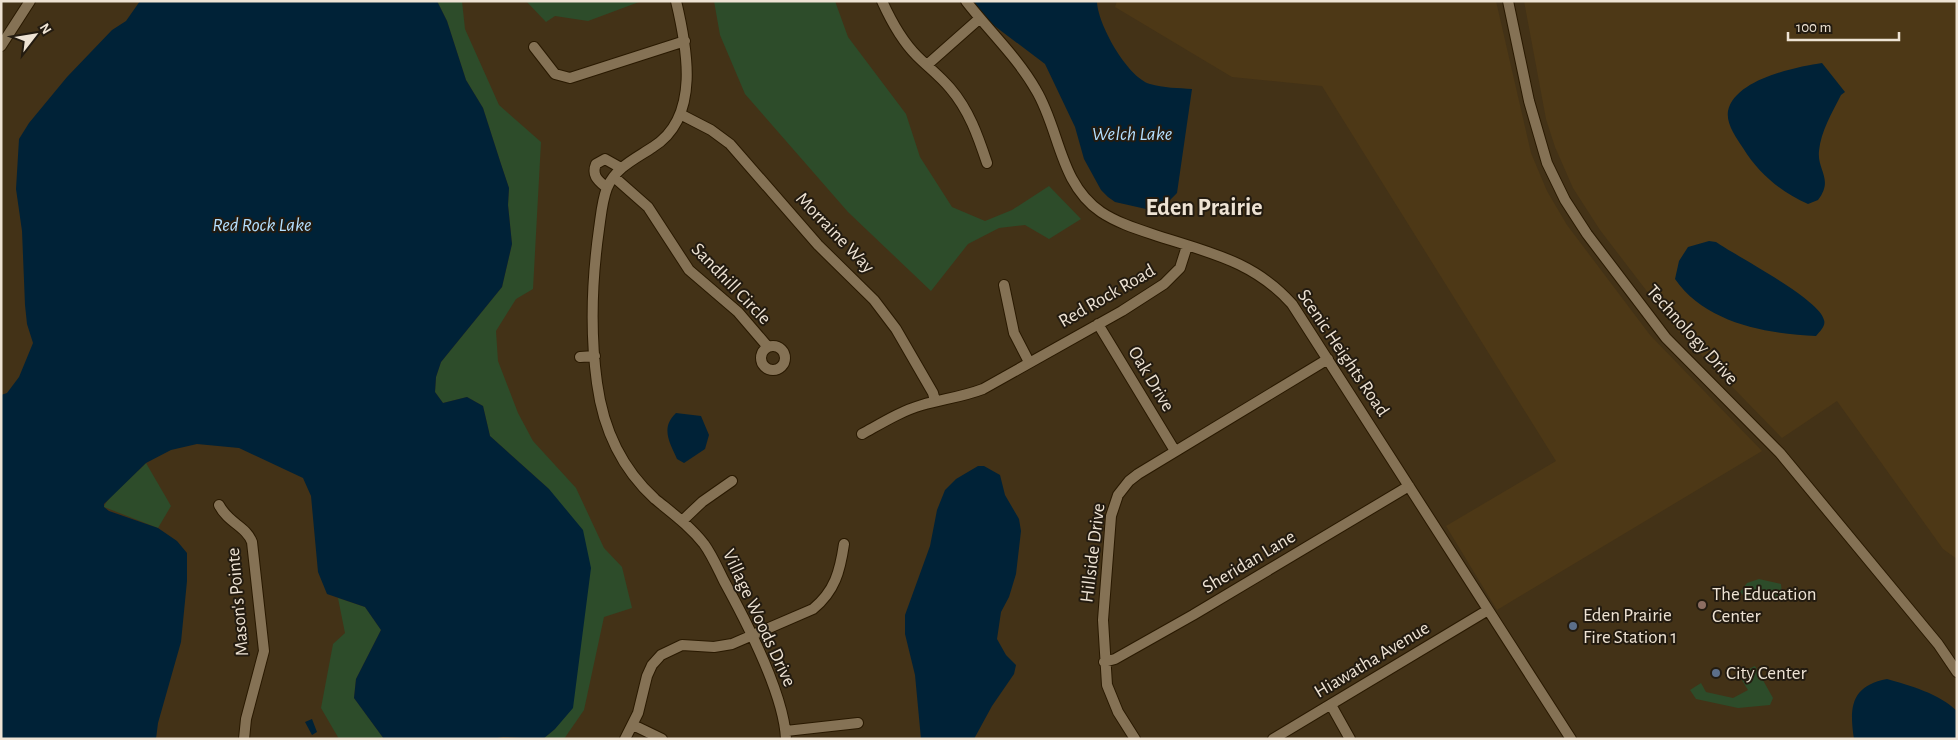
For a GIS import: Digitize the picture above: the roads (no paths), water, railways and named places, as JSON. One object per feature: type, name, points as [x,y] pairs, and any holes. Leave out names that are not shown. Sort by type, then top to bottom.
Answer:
[{"type":"street","points":[[1,46],[30,1]]},
{"type":"street","name":"Village Woods Drive","points":[[676,1],[685,42],[686,91],[680,114],[672,130],[661,142],[621,168],[607,188],[602,206],[593,276],[595,356],[600,402],[614,445],[638,481],[682,521],[704,545],[736,602],[779,703],[786,735]]},
{"type":"street","points":[[882,1],[900,36],[938,74],[962,104],[978,136],[987,163]]},
{"type":"street","name":"Scenic Heights Road","points":[[966,1],[1036,89],[1047,113],[1070,177],[1090,202],[1100,211],[1130,227],[1226,257],[1245,266],[1269,281],[1292,304],[1570,739]]},
{"type":"street","name":"Technology Drive","points":[[1508,1],[1529,101],[1547,163],[1565,200],[1587,234],[1666,338],[1780,453],[1938,644],[1957,672]]},
{"type":"street","points":[[927,65],[979,19]]},
{"type":"street","points":[[534,47],[548,68],[563,77],[570,78],[685,42]]},
{"type":"street","name":"Morraine Way","points":[[680,114],[711,130],[730,144],[818,245],[874,300],[896,329],[933,393],[935,402]]},
{"type":"street","points":[[607,188],[596,177],[596,164],[605,159],[621,168]]},
{"type":"street","name":"Sandhill Circle","points":[[614,177],[648,207],[689,270],[738,312],[768,348]]},
{"type":"street","name":"Red Rock Road","points":[[862,434],[905,410],[962,397],[983,390],[1028,362],[1137,303],[1171,279],[1180,268],[1187,246]]},
{"type":"street","points":[[1004,285],[1014,333],[1028,362]]},
{"type":"street","name":"Oak Drive","points":[[1098,324],[1175,451]]},
{"type":"street","points":[[580,357],[595,356]]},
{"type":"street","name":"Hillside Drive","points":[[1135,739],[1111,698],[1104,662],[1102,620],[1111,516],[1114,504],[1129,481],[1175,451],[1328,359]]},
{"type":"street","points":[[682,521],[702,502],[732,482]]},
{"type":"street","name":"Sheridan Lane","points":[[1104,662],[1115,659],[1193,615],[1409,486]]},
{"type":"street","name":"Mason's Pointe","points":[[219,505],[224,515],[246,532],[252,542],[263,634],[264,651],[246,719],[244,739]]},
{"type":"street","points":[[625,739],[633,725],[647,676],[652,665],[661,655],[682,645],[724,646],[804,614],[823,601],[838,575],[844,544]]},
{"type":"street","name":"Hiawatha Avenue","points":[[1273,739],[1488,610]]},
{"type":"street","name":"Technology Drive","points":[[1938,644],[1957,662]]},
{"type":"street","points":[[1331,705],[1350,739]]},
{"type":"street","points":[[786,735],[858,722]]},
{"type":"street","points":[[633,725],[662,739]]},
{"type":"water","name":"Red Rock Lake","points":[[140,1],[437,1],[447,21],[466,80],[483,108],[509,188],[508,205],[512,244],[502,287],[441,362],[436,377],[435,392],[443,403],[467,397],[483,406],[490,436],[549,489],[583,530],[591,568],[573,708],[555,729],[543,739],[503,737],[491,739],[384,739],[354,698],[356,679],[381,630],[365,607],[327,594],[318,572],[311,496],[303,478],[239,448],[197,444],[171,450],[146,463],[104,504],[104,507],[109,511],[158,528],[177,541],[187,553],[187,581],[181,642],[158,723],[156,739],[1,739],[1,395],[7,393],[19,377],[33,343],[27,324],[22,231],[16,189],[19,139],[29,123],[67,77],[112,30],[126,21]]},
{"type":"water","name":"Welch Lake","points":[[970,1],[1097,1],[1098,11],[1108,35],[1132,71],[1150,84],[1192,89],[1177,193],[1163,207],[1146,209],[1115,202],[1108,197],[1101,190],[1084,159],[1075,127],[1045,64],[988,21]]},
{"type":"water","points":[[1822,63],[1845,92],[1841,95],[1824,129],[1820,144],[1819,158],[1825,181],[1823,193],[1818,200],[1808,204],[1780,188],[1756,166],[1732,130],[1728,111],[1733,100],[1754,83],[1768,76]]},
{"type":"water","points":[[1709,241],[1716,242],[1758,267],[1808,301],[1819,311],[1824,320],[1821,330],[1816,336],[1758,329],[1738,323],[1720,316],[1688,294],[1675,279],[1679,261],[1688,247]]},
{"type":"water","points":[[676,413],[701,416],[709,435],[705,449],[684,463],[677,459],[667,430],[668,424]]},
{"type":"water","points":[[978,466],[984,466],[1000,475],[1005,495],[1019,519],[1021,531],[1016,574],[1009,597],[1001,612],[997,639],[1006,655],[1016,665],[1014,674],[992,706],[974,739],[921,739],[915,675],[905,634],[905,615],[930,546],[937,510],[945,490],[956,479]]},
{"type":"water","points":[[1887,679],[1924,691],[1942,700],[1957,711],[1957,739],[1854,739],[1852,717],[1855,700],[1866,687]]},
{"type":"water","points":[[312,719],[317,732],[312,735],[305,722]]},
{"type":"place","name":"The Education Center","points":[[1702,605]]},
{"type":"place","name":"Eden Prairie Fire Station 1","points":[[1573,626]]},
{"type":"place","name":"City Center","points":[[1716,673]]},
{"type":"district","name":"Eden Prairie","points":[[1204,208]]}]
